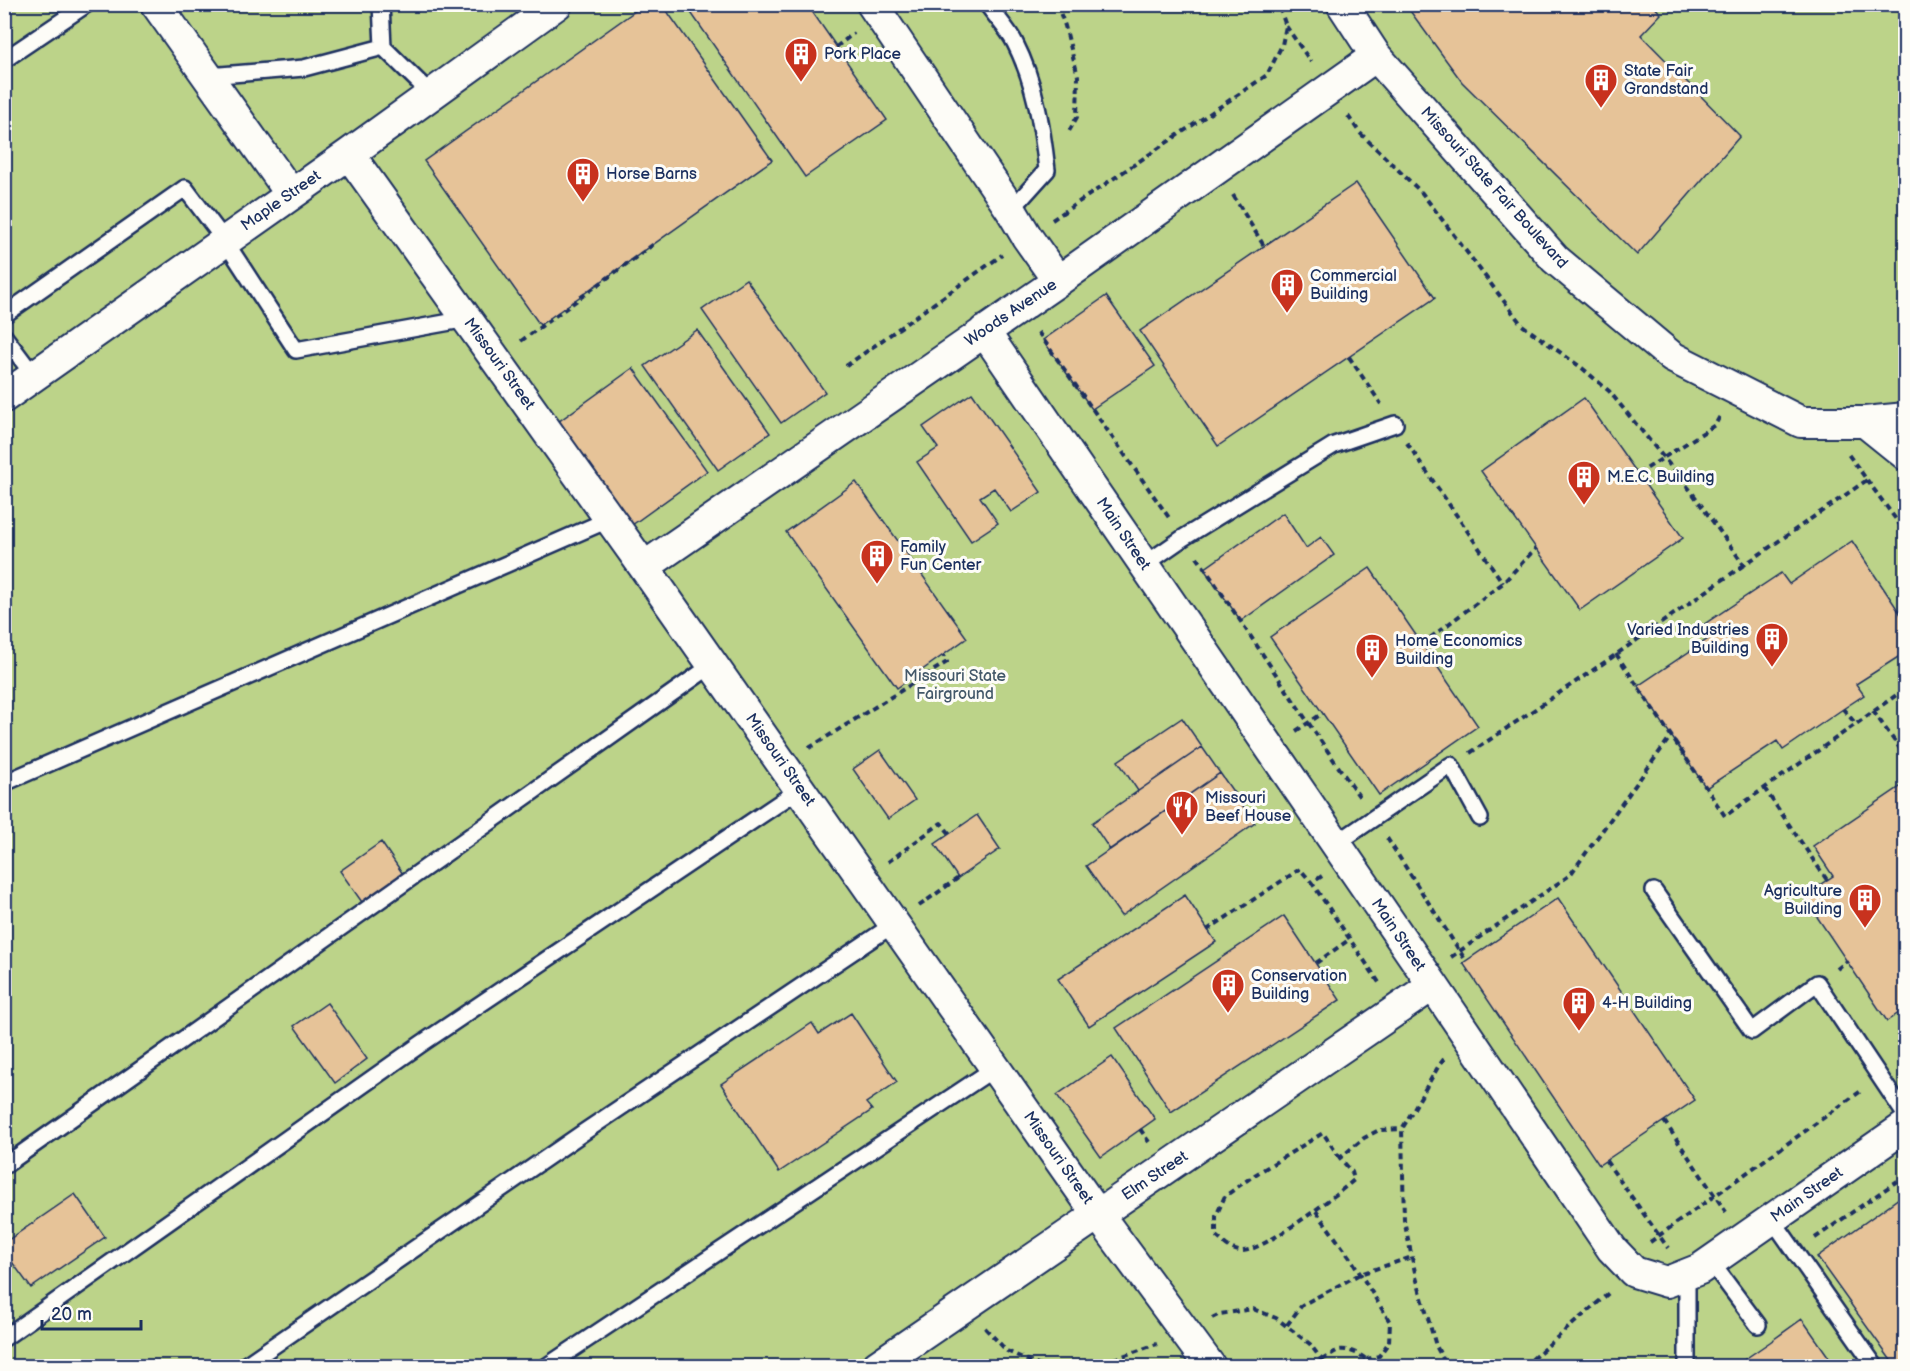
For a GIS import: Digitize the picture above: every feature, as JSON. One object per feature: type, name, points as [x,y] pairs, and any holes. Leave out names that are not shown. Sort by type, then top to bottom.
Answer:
[{"type":"street","points":[[156,4],[291,194]]},
{"type":"street","name":"Maple Street","points":[[4,397],[557,4]]},
{"type":"street","points":[[872,4],[1058,280]]},
{"type":"street","name":"Missouri State Fair Boulevard","points":[[1342,4],[1376,56],[1555,259],[1672,357],[1801,422],[1865,422],[1905,418]]},
{"type":"street","name":"Woods Avenue","points":[[644,567],[1376,56]]},
{"type":"street","name":"Missouri Street","points":[[349,154],[644,567],[1098,1215],[1210,1366]]},
{"type":"street","name":"Main Street","points":[[984,331],[1612,1249],[1629,1267],[1667,1282],[1699,1268],[1905,1126]]},
{"type":"street","points":[[1865,422],[1905,455]]},
{"type":"street","name":"Elm Street","points":[[877,1366],[1098,1215],[1429,980]]},
{"type":"lane","points":[[4,60],[87,4]]},
{"type":"lane","points":[[381,4],[383,47],[432,95]]},
{"type":"lane","points":[[987,4],[1014,42],[1033,86],[1043,134],[1047,170],[1011,210]]},
{"type":"lane","points":[[208,76],[304,68],[383,47]]},
{"type":"lane","points":[[4,315],[185,188],[225,241],[296,350],[467,319]]},
{"type":"lane","points":[[4,336],[34,376]]},
{"type":"lane","points":[[1144,565],[1183,538],[1334,445],[1395,424]]},
{"type":"lane","points":[[4,783],[610,519]]},
{"type":"lane","points":[[4,1166],[712,664]]},
{"type":"lane","points":[[1341,851],[1374,818],[1451,765],[1480,818]]},
{"type":"lane","points":[[4,1338],[421,1044],[800,789]]},
{"type":"lane","points":[[1654,891],[1752,1031],[1817,983],[1905,1116]]},
{"type":"lane","points":[[244,1366],[894,924]]},
{"type":"lane","points":[[547,1366],[995,1068]]},
{"type":"lane","points":[[1772,1219],[1875,1366]]},
{"type":"lane","points":[[1699,1268],[1758,1324]]},
{"type":"lane","points":[[1687,1366],[1699,1268]]},
{"type":"path","points":[[1047,170],[1077,117],[1078,76],[1057,4]]},
{"type":"path","points":[[1278,4],[1286,26],[1360,133],[1422,193],[1522,325],[1582,368],[1609,391],[1691,491],[1744,565]]},
{"type":"path","points":[[846,366],[1027,237],[1267,75],[1282,45],[1286,26]]},
{"type":"path","points":[[1217,168],[1264,246]]},
{"type":"path","points":[[496,359],[654,244]]},
{"type":"path","points":[[1021,306],[1237,615],[1307,724],[1374,818],[1466,961]]},
{"type":"path","points":[[1349,357],[1503,583]]},
{"type":"path","points":[[1638,474],[1715,425],[1734,388]]},
{"type":"path","points":[[1823,422],[1905,532]]},
{"type":"path","points":[[1451,765],[1867,480]]},
{"type":"path","points":[[1422,644],[1503,583],[1536,548]]},
{"type":"path","points":[[1616,654],[1725,816],[1905,688]]},
{"type":"path","points":[[783,765],[947,662],[943,655]]},
{"type":"path","points":[[1843,710],[1856,724]]},
{"type":"path","points":[[1874,711],[1905,757]]},
{"type":"path","points":[[1429,980],[1460,951],[1570,875],[1671,736]]},
{"type":"path","points":[[1764,788],[1827,880]]},
{"type":"path","points":[[864,880],[941,823],[950,834]]},
{"type":"path","points":[[1312,883],[1341,851]]},
{"type":"path","points":[[1207,930],[1300,869],[1385,990]]},
{"type":"path","points":[[894,924],[958,878]]},
{"type":"path","points":[[1316,963],[1350,939]]},
{"type":"path","points":[[1447,1366],[1436,1346],[1404,1220],[1402,1129],[1438,1067],[1466,1033]]},
{"type":"path","points":[[1524,1366],[1659,1236],[1880,1078]]},
{"type":"path","points":[[1664,1121],[1744,1239]]},
{"type":"path","points":[[1340,1158],[1364,1138],[1379,1130],[1402,1129]]},
{"type":"path","points":[[1323,1133],[1340,1158],[1352,1172],[1354,1180],[1316,1211],[1254,1248],[1241,1252],[1227,1246],[1216,1236],[1216,1216],[1225,1196],[1311,1139],[1323,1133]]},
{"type":"path","points":[[1606,1161],[1659,1236],[1699,1268]]},
{"type":"path","points":[[1795,1252],[1905,1175]]},
{"type":"path","points":[[1316,1211],[1390,1322],[1389,1342],[1379,1356],[1367,1359]]},
{"type":"path","points":[[1287,1325],[1302,1305],[1360,1274],[1412,1257]]},
{"type":"path","points":[[964,1307],[1007,1351],[1040,1366]]},
{"type":"path","points":[[1094,1366],[1142,1350],[1220,1314],[1253,1309],[1287,1325],[1310,1344],[1326,1366]]},
{"type":"path","points":[[1322,1360],[1340,1350],[1355,1353],[1367,1359],[1374,1366]]},
{"type":"green space","name":"Missouri State Fairground","points":[[5,5],[1905,5],[1905,1366],[5,1366]]},
{"type":"building","name":"Horse Barns","points":[[645,4],[662,4],[772,160],[540,325],[424,161]]},
{"type":"building","name":"Pork Place","points":[[685,4],[807,4],[887,120],[805,177]]},
{"type":"building","name":"State Fair Grandstand","points":[[1405,4],[1652,4],[1661,14],[1641,35],[1740,136],[1637,255],[1462,82]]},
{"type":"building","name":"Commercial Building","points":[[1356,183],[1435,298],[1218,446],[1140,331]]},
{"type":"building","points":[[746,279],[825,392],[781,423],[702,310]]},
{"type":"building","points":[[1106,296],[1155,366],[1092,409],[1043,340]]},
{"type":"building","points":[[697,330],[770,433],[718,470],[645,366]]},
{"type":"building","points":[[633,368],[707,471],[632,525],[558,422]]},
{"type":"building","points":[[972,393],[1041,492],[1011,512],[994,488],[980,497],[998,523],[971,541],[917,462],[938,448],[923,427]]},
{"type":"building","name":"M.E.C. Building","points":[[1584,398],[1683,538],[1580,610],[1481,471]]},
{"type":"building","name":"Family Fun Center","points":[[856,482],[967,638],[897,688],[786,532]]},
{"type":"building","points":[[1283,513],[1306,548],[1321,537],[1334,555],[1241,621],[1204,569]]},
{"type":"building","name":"Varied Industries Building","points":[[1852,541],[1906,622],[1906,652],[1856,684],[1864,695],[1783,750],[1777,741],[1706,788],[1638,686],[1708,639],[1700,627],[1781,573],[1789,584]]},
{"type":"building","name":"Home Economics Building","points":[[1370,568],[1478,726],[1379,795],[1270,637]]},
{"type":"building","points":[[1182,718],[1202,747],[1138,791],[1118,761]]},
{"type":"building","points":[[1202,747],[1220,773],[1110,850],[1092,823]]},
{"type":"building","points":[[880,750],[915,800],[888,819],[853,769]]},
{"type":"building","name":"Missouri Beef House","points":[[1220,773],[1255,823],[1121,916],[1086,866]]},
{"type":"building","name":"Agriculture Building","points":[[1906,783],[1906,1008],[1887,1021],[1803,896],[1833,876],[1813,846]]},
{"type":"building","points":[[977,815],[1000,849],[958,878],[935,844]]},
{"type":"building","points":[[381,842],[405,877],[364,905],[340,871]]},
{"type":"building","points":[[1185,895],[1216,942],[1089,1026],[1058,979]]},
{"type":"building","name":"4-H Building","points":[[1558,898],[1695,1100],[1599,1165],[1463,963]]},
{"type":"building","name":"Conservation Building","points":[[1284,916],[1340,1000],[1171,1112],[1116,1028]]},
{"type":"building","points":[[327,1003],[367,1059],[335,1083],[294,1026]]},
{"type":"building","points":[[851,1013],[897,1082],[866,1103],[872,1110],[779,1172],[721,1084],[812,1023],[819,1034]]},
{"type":"building","points":[[1112,1057],[1155,1119],[1101,1157],[1057,1095]]},
{"type":"building","points":[[1906,1193],[1906,1366],[1895,1366],[1817,1257]]},
{"type":"building","points":[[75,1194],[105,1237],[31,1288],[4,1251],[4,1243]]},
{"type":"building","points":[[1802,1319],[1835,1366],[1735,1366],[1770,1342]]},
{"type":"place","name":"Pork Place","points":[[801,83]]},
{"type":"place","name":"State Fair Grandstand","points":[[1601,109]]},
{"type":"place","name":"Horse Barns","points":[[583,203]]},
{"type":"place","name":"Commercial Building","points":[[1287,314]]},
{"type":"place","name":"M.E.C. Building","points":[[1584,506]]},
{"type":"place","name":"Family Fun Center","points":[[877,585]]},
{"type":"place","name":"Varied Industries Building","points":[[1772,668]]},
{"type":"place","name":"Home Economics Building","points":[[1372,679]]},
{"type":"place","name":"Missouri Beef House","points":[[1182,836]]},
{"type":"place","name":"Agriculture Building","points":[[1865,929]]},
{"type":"place","name":"Conservation Building","points":[[1228,1014]]},
{"type":"place","name":"4-H Building","points":[[1579,1032]]}]
